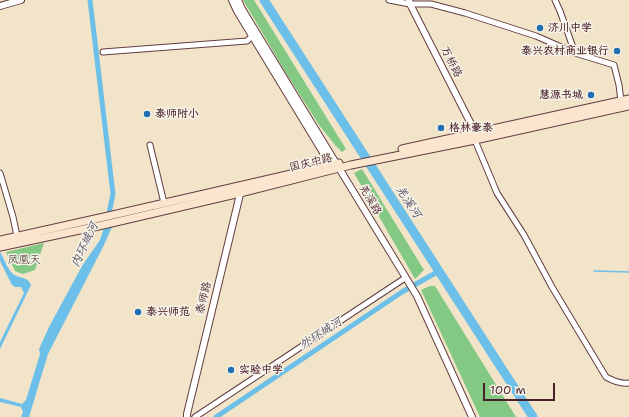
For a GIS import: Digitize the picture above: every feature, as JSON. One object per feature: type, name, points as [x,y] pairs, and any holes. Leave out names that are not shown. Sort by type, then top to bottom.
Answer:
[{"type":"main road","points":[[474,137],[629,99]]},
{"type":"main road","points":[[474,137],[629,106]]},
{"type":"main road","name":"国庆中路","points":[[0,247],[103,221],[117,214],[164,203],[242,185],[474,137]]},
{"type":"main road","name":"国庆中路","points":[[0,240],[103,221],[115,222],[240,193],[335,166]]},
{"type":"street","points":[[0,2],[7,0]]},
{"type":"street","points":[[0,6],[21,0]]},
{"type":"street","name":"羌溪路","points":[[232,0],[237,11],[254,34],[417,296],[472,417]]},
{"type":"street","name":"羌溪路","points":[[238,0],[254,34]]},
{"type":"street","points":[[389,0],[431,4],[465,13],[536,36],[575,53],[614,65],[621,101]]},
{"type":"street","points":[[555,0],[575,53]]},
{"type":"street","name":"万桥路","points":[[410,2],[471,124],[474,137]]},
{"type":"street","points":[[103,52],[247,41],[254,34]]},
{"type":"street","points":[[474,137],[497,193],[524,235],[552,287],[606,377],[624,384],[629,383]]},
{"type":"street","points":[[150,145],[164,203]]},
{"type":"street","points":[[0,173],[17,236]]},
{"type":"street","name":"泰师路","points":[[188,417],[187,414],[242,185]]},
{"type":"street","points":[[195,417],[405,278]]},
{"type":"green space","points":[[243,0],[254,0],[346,149],[342,152],[319,125]]},
{"type":"green space","points":[[362,169],[424,270],[415,279],[354,173]]},
{"type":"green space","name":"凤凰天","points":[[44,243],[35,270],[23,274],[15,271],[6,252]]},
{"type":"green space","points":[[430,286],[435,286],[516,417],[480,417],[421,290]]},
{"type":"water","points":[[112,227],[48,354],[29,417],[21,417],[23,412],[21,407],[0,402],[0,398],[22,404],[26,400],[40,354],[39,349],[49,327],[82,266],[100,240],[104,228]]},
{"type":"water","points":[[0,252],[13,274],[28,280],[31,285],[0,349],[0,342],[24,293],[21,287],[15,287],[12,285],[0,261]]},
{"type":"waterway","name":"内环城河","points":[[90,0],[113,194],[108,218]]},
{"type":"waterway","name":"羌溪河","points":[[264,0],[533,417]]},
{"type":"waterway","name":"外环城河","points":[[216,417],[402,292],[439,271]]},
{"type":"waterway","points":[[594,271],[629,272]]},
{"type":"place","name":"济川中学","points":[[540,28]]},
{"type":"place","name":"泰兴农村商业银行","points":[[617,51]]},
{"type":"place","name":"慧源书城","points":[[591,95]]},
{"type":"place","name":"泰师附小","points":[[147,114]]},
{"type":"place","name":"格林豪泰","points":[[441,128]]},
{"type":"place","name":"泰兴师范","points":[[138,312]]},
{"type":"place","name":"实验中学","points":[[231,370]]}]
